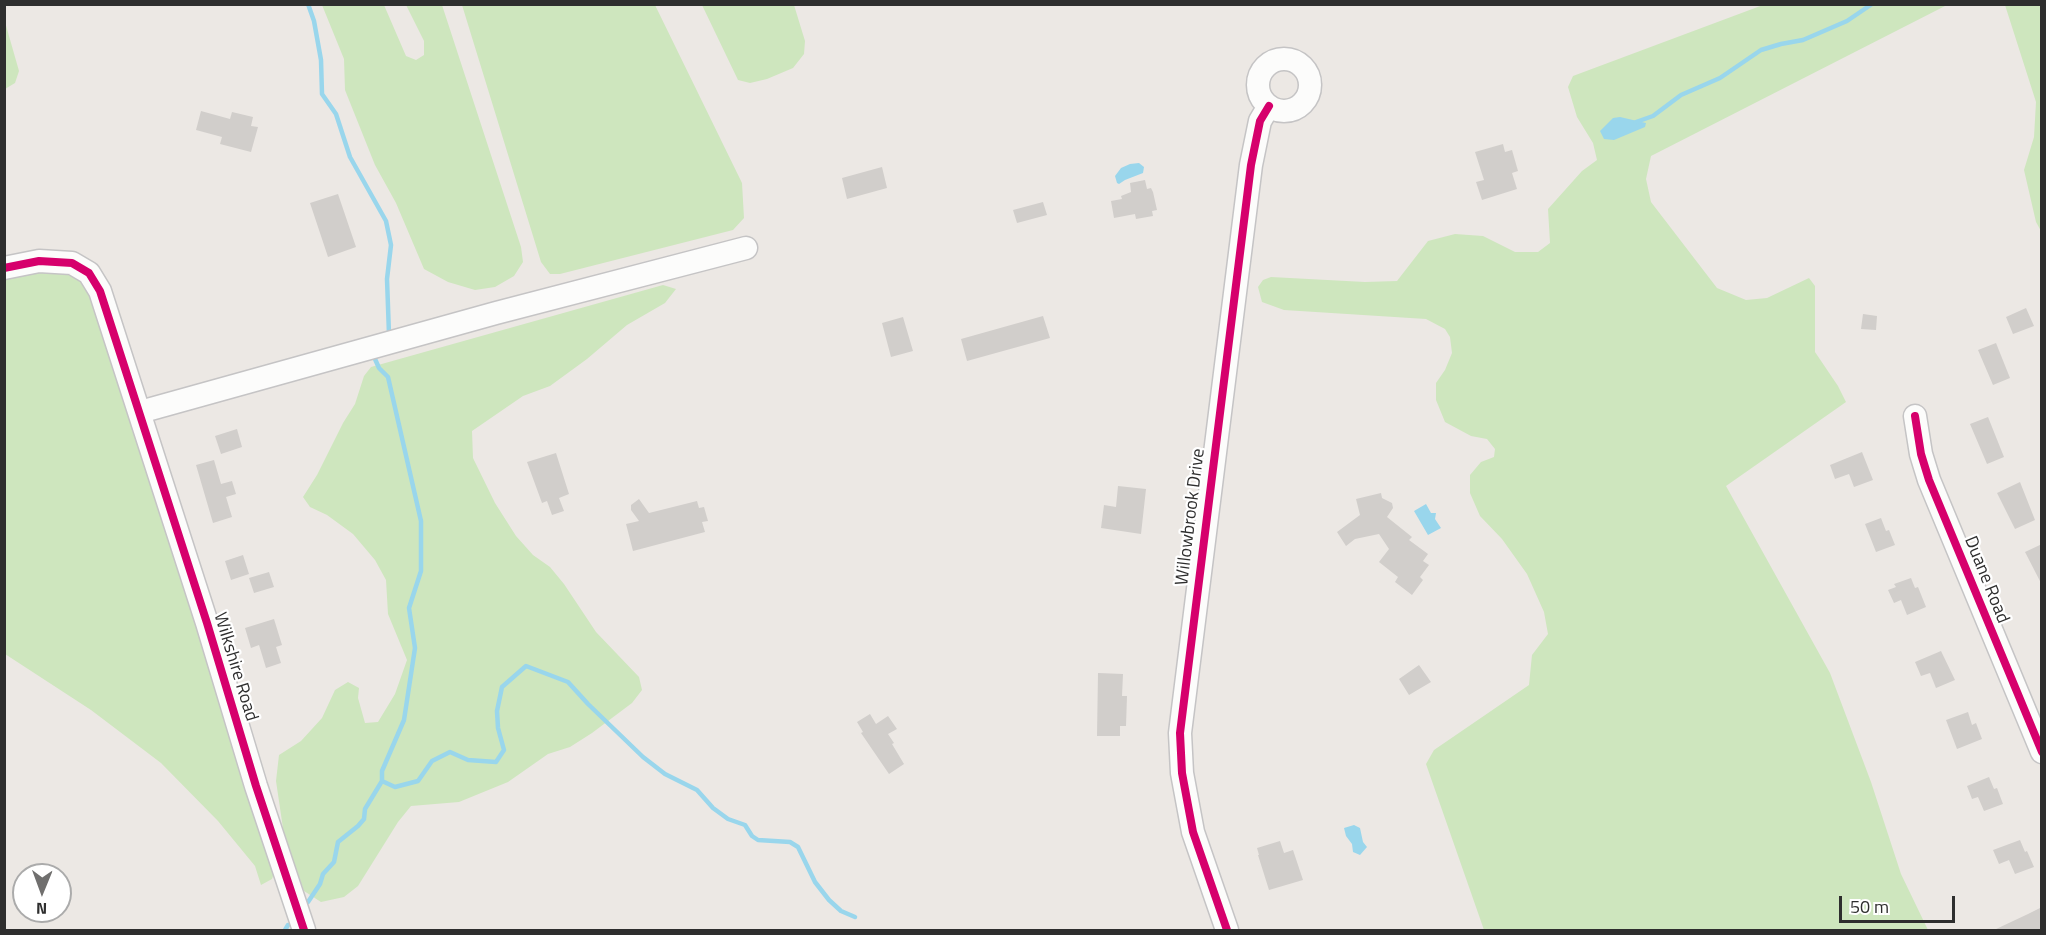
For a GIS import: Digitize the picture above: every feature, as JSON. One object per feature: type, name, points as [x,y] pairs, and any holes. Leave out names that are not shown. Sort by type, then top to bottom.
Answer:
[{"type":"street","name":"Willowbrook Drive","points":[[1227,930],[1194,832],[1182,774],[1180,733],[1251,165],[1260,121],[1269,106]]},
{"type":"street","points":[[140,412],[496,313],[746,248]]},
{"type":"street","name":"Wilkshire Road","points":[[4,268],[50,260],[72,263],[89,273],[100,291],[140,412],[255,786],[304,930]]},
{"type":"street","name":"Duane Road","points":[[1915,416],[1921,454],[1929,480],[2042,753]]},
{"type":"green space","points":[[322,5],[384,5],[406,56],[416,60],[424,55],[424,41],[406,5],[442,5],[521,247],[523,262],[514,276],[495,287],[475,290],[448,282],[424,269],[396,203],[375,165],[345,90],[344,59]]},
{"type":"green space","points":[[462,5],[655,5],[742,183],[744,218],[733,230],[560,274],[550,274],[541,262]]},
{"type":"green space","points":[[702,5],[794,5],[805,41],[804,54],[793,68],[767,79],[750,83],[738,80]]},
{"type":"green space","points":[[1763,5],[1947,5],[1651,156],[1646,179],[1651,202],[1717,288],[1746,300],[1767,298],[1809,278],[1815,286],[1815,352],[1846,402],[1726,486],[1830,673],[1871,782],[1901,874],[1928,930],[1484,930],[1426,764],[1434,750],[1529,685],[1532,655],[1548,634],[1544,612],[1527,574],[1502,539],[1480,516],[1470,493],[1470,475],[1481,462],[1494,457],[1495,449],[1487,439],[1471,436],[1445,422],[1436,400],[1436,383],[1445,370],[1452,353],[1450,337],[1445,329],[1426,319],[1284,310],[1262,302],[1258,287],[1263,280],[1271,277],[1365,282],[1397,281],[1428,241],[1455,234],[1483,236],[1515,252],[1538,252],[1550,243],[1548,209],[1582,171],[1597,160],[1593,143],[1577,117],[1568,87],[1573,76]]},
{"type":"green space","points":[[2005,5],[2041,5],[2041,231],[2036,222],[2024,170],[2034,137],[2036,102]]},
{"type":"green space","points":[[5,22],[19,71],[15,83],[5,89]]},
{"type":"green space","points":[[36,273],[66,273],[87,281],[275,871],[272,879],[261,885],[255,866],[218,821],[161,763],[91,710],[5,654],[4,280]]},
{"type":"green space","points":[[663,285],[676,289],[665,303],[627,325],[587,359],[550,386],[523,396],[472,431],[473,458],[495,503],[516,536],[533,555],[550,567],[564,584],[596,632],[639,677],[642,690],[632,703],[592,733],[570,747],[548,754],[508,782],[459,802],[411,806],[398,822],[358,886],[344,897],[321,902],[304,891],[284,835],[276,781],[279,755],[301,741],[322,718],[335,690],[348,682],[359,688],[358,698],[365,723],[378,722],[395,694],[407,660],[388,614],[386,580],[375,560],[353,534],[327,515],[310,507],[303,497],[355,404],[364,376],[371,367]]},
{"type":"water","points":[[1620,117],[1646,123],[1645,127],[1614,140],[1604,139],[1600,131],[1613,118]]},
{"type":"water","points":[[1139,163],[1144,167],[1143,173],[1117,183],[1115,176],[1121,168]]},
{"type":"water","points":[[1426,504],[1431,513],[1436,513],[1435,519],[1441,528],[1428,535],[1414,511]]},
{"type":"water","points":[[1354,825],[1360,828],[1363,842],[1367,847],[1360,855],[1353,852],[1352,844],[1344,828]]},
{"type":"building","points":[[201,111],[230,119],[232,112],[253,117],[251,126],[258,127],[251,152],[220,144],[222,137],[196,130]]},
{"type":"building","points":[[1503,144],[1505,152],[1512,150],[1518,171],[1512,173],[1517,189],[1482,200],[1476,182],[1484,180],[1475,152]]},
{"type":"building","points":[[882,167],[887,188],[847,199],[842,178]]},
{"type":"building","points":[[1145,180],[1147,189],[1151,188],[1153,192],[1157,210],[1152,211],[1153,216],[1136,219],[1135,214],[1114,218],[1111,201],[1122,199],[1121,196],[1131,192],[1130,183]]},
{"type":"building","points":[[338,194],[356,247],[328,257],[310,203]]},
{"type":"building","points":[[1043,202],[1047,215],[1017,223],[1013,210]]},
{"type":"building","points":[[2026,308],[2034,326],[2013,334],[2006,317]]},
{"type":"building","points":[[1863,314],[1877,316],[1876,330],[1861,329]]},
{"type":"building","points":[[1043,316],[1050,338],[967,361],[961,339]]},
{"type":"building","points":[[903,317],[913,351],[891,357],[882,323]]},
{"type":"building","points":[[1996,343],[2010,378],[1993,385],[1978,350]]},
{"type":"building","points":[[1988,417],[2004,457],[1987,464],[1970,424]]},
{"type":"building","points":[[237,429],[242,447],[221,454],[215,436]]},
{"type":"building","points":[[1862,452],[1873,480],[1854,487],[1849,474],[1835,479],[1830,465]]},
{"type":"building","points":[[556,453],[569,494],[559,498],[564,511],[552,515],[547,501],[542,503],[527,462]]},
{"type":"building","points":[[214,460],[221,484],[232,481],[236,494],[226,497],[232,517],[213,523],[196,465]]},
{"type":"building","points":[[2020,482],[2035,520],[2015,529],[1997,493]]},
{"type":"building","points":[[1118,486],[1146,489],[1141,534],[1101,528],[1104,505],[1116,507]]},
{"type":"building","points":[[1381,493],[1382,498],[1392,503],[1393,508],[1387,517],[1412,537],[1409,540],[1428,554],[1423,561],[1429,565],[1420,577],[1423,580],[1412,595],[1395,582],[1398,577],[1379,562],[1389,549],[1379,534],[1355,539],[1346,546],[1337,532],[1360,515],[1356,499]]},
{"type":"building","points":[[639,499],[649,513],[697,501],[699,508],[704,507],[708,521],[702,522],[705,532],[633,551],[626,524],[639,521],[631,510],[631,505]]},
{"type":"building","points":[[1881,518],[1895,545],[1876,552],[1865,524]]},
{"type":"building","points":[[2042,544],[2042,585],[2025,552]]},
{"type":"building","points":[[243,555],[249,574],[231,580],[225,561]]},
{"type":"building","points":[[269,572],[274,587],[254,593],[249,578]]},
{"type":"building","points":[[1911,578],[1915,588],[1918,587],[1926,607],[1907,615],[1901,600],[1894,603],[1888,590],[1896,587],[1894,584]]},
{"type":"building","points":[[274,619],[282,645],[276,647],[281,663],[266,668],[259,645],[251,648],[245,628]]},
{"type":"building","points":[[1941,651],[1955,680],[1936,688],[1930,673],[1921,676],[1915,662]]},
{"type":"building","points":[[1419,665],[1431,682],[1409,695],[1399,679]]},
{"type":"building","points":[[1098,673],[1123,674],[1122,696],[1127,696],[1126,726],[1120,726],[1120,736],[1097,736]]},
{"type":"building","points":[[1968,712],[1972,725],[1976,723],[1982,739],[1957,749],[1946,720]]},
{"type":"building","points":[[870,714],[876,724],[888,716],[897,729],[888,734],[904,764],[889,774],[861,733],[863,732],[857,722]]},
{"type":"building","points":[[1989,777],[1994,789],[1997,788],[2003,804],[1984,811],[1978,797],[1972,799],[1967,786]]},
{"type":"building","points":[[2020,840],[2034,867],[2015,874],[2009,860],[1999,864],[1993,850]]},
{"type":"building","points":[[1280,841],[1284,853],[1293,850],[1303,880],[1269,890],[1257,848]]},
{"type":"building","points":[[2042,907],[2042,930],[1994,930],[2028,914]]},
{"type":"waterway","points":[[308,4],[314,21],[321,60],[322,94],[336,114],[350,157],[386,221],[391,245],[387,279],[389,334]]},
{"type":"waterway","points":[[1636,122],[1653,116],[1681,95],[1720,78],[1761,50],[1803,40],[1847,21],[1872,4]]},
{"type":"waterway","points":[[308,902],[320,884],[323,874],[334,862],[338,842],[364,819],[365,809],[382,781],[382,771],[404,720],[415,648],[409,608],[421,571],[421,521],[388,377],[379,368],[375,359]]},
{"type":"waterway","points":[[382,781],[395,787],[418,781],[432,761],[450,752],[468,760],[496,762],[504,750],[498,728],[497,711],[502,687],[526,666],[568,682],[643,757],[665,774],[697,790],[713,808],[728,819],[745,825],[752,836],[758,840],[790,842],[798,847],[815,882],[829,900],[841,911],[855,917]]},
{"type":"waterway","points":[[285,930],[288,925]]},
{"type":"cycle path","points":[[1227,930],[1193,832],[1182,773],[1180,733],[1251,165],[1260,121],[1269,106]]},
{"type":"cycle path","points":[[4,268],[39,261],[72,263],[89,273],[100,291],[207,623],[256,786],[304,930]]},
{"type":"cycle path","points":[[1915,416],[1921,454],[1929,480],[2042,752]]}]
